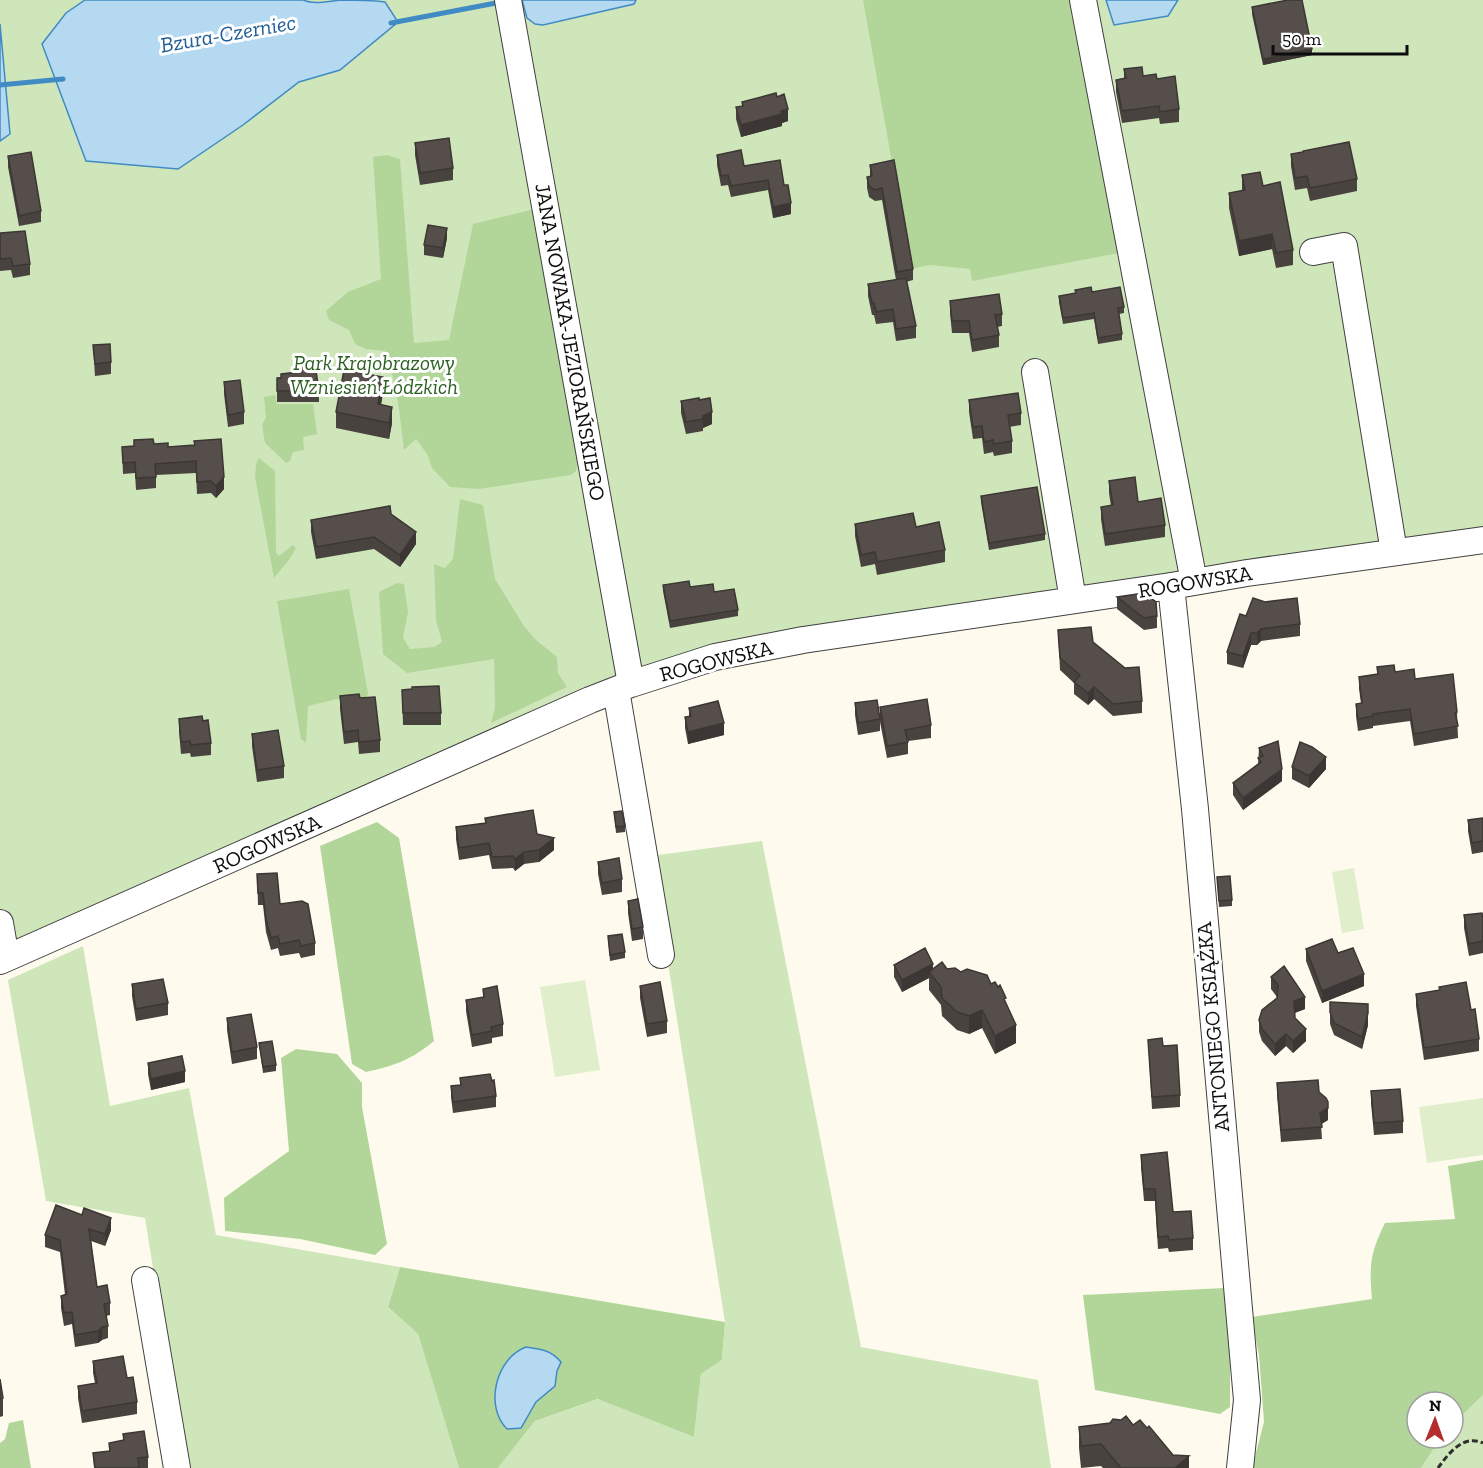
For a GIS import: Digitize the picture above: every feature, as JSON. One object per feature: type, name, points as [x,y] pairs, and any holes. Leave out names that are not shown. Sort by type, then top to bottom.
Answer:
[{"type":"street","name":"JANA NOWAKA-JEZIORAŃSKIEGO","points":[[508,0],[624,687],[661,955]]},
{"type":"street","name":"ANTONIEGO KSIĄŻKA","points":[[1083,0],[1182,584],[1195,809],[1247,1400],[1240,1468]]},
{"type":"street","points":[[1313,252],[1344,246],[1394,552]]},
{"type":"street","points":[[1035,372],[1073,600]]},
{"type":"street","name":"ROGOWSKA","points":[[3,959],[624,687],[715,657],[803,640],[1483,540]]},
{"type":"street","points":[[0,923],[3,959]]},
{"type":"street","points":[[145,1280],[177,1468]]},
{"type":"path","points":[[1438,1468],[1454,1448],[1464,1442],[1475,1440],[1483,1443]]},
{"type":"green space","name":"Park Krajobrazowy Wzniesień Łódzkich","points":[[0,0],[1483,0],[1483,527],[1235,563],[729,643],[655,662],[473,740],[0,951]]},
{"type":"green space","points":[[863,0],[1076,0],[1124,252],[972,281],[970,269],[930,265],[911,269]]},
{"type":"green space","points":[[387,155],[400,159],[414,343],[449,340],[473,224],[539,208],[578,461],[576,471],[571,475],[479,489],[450,487],[432,468],[427,454],[416,439],[404,450],[395,387],[385,351],[366,349],[355,344],[349,330],[329,320],[326,311],[348,292],[381,279],[373,157]]},
{"type":"green space","points":[[275,395],[277,404],[313,404],[317,434],[303,437],[304,450],[293,452],[290,461],[286,463],[265,443],[262,425],[266,417],[264,397]]},
{"type":"green space","points":[[259,458],[275,471],[276,553],[279,556],[293,545],[296,548],[274,578],[255,477]]},
{"type":"green space","points":[[460,499],[483,505],[495,579],[524,626],[536,640],[557,657],[558,673],[567,687],[491,723],[495,707],[494,659],[407,673],[383,654],[379,592],[397,583],[404,584],[408,612],[403,638],[410,649],[434,647],[442,642],[436,620],[434,564],[445,568],[453,559]]},
{"type":"green space","points":[[349,589],[368,693],[365,701],[337,699],[308,706],[306,743],[301,739],[277,601]]},
{"type":"green space","points":[[377,822],[399,838],[434,1041],[402,1061],[366,1072],[352,1064],[320,846]]},
{"type":"green space","points":[[762,841],[861,1347],[1038,1380],[1051,1468],[498,1468],[535,1421],[599,1399],[694,1437],[701,1374],[722,1360],[725,1322],[651,856]]},
{"type":"green space","points":[[1354,868],[1364,929],[1342,933],[1332,872]]},
{"type":"green space","points":[[83,946],[110,1106],[189,1088],[216,1235],[400,1267],[388,1307],[418,1334],[459,1468],[185,1468],[145,1218],[46,1201],[8,980]]},
{"type":"green space","points":[[585,980],[600,1070],[555,1077],[540,987]]},
{"type":"green space","points":[[296,1049],[337,1054],[362,1083],[362,1107],[387,1244],[375,1255],[300,1239],[225,1231],[224,1198],[289,1151],[281,1058]]},
{"type":"green space","points":[[1483,1098],[1483,1155],[1427,1163],[1419,1107]]},
{"type":"green space","points":[[1483,1160],[1483,1395],[1465,1412],[1465,1390],[1405,1390],[1405,1450],[1433,1450],[1421,1468],[1252,1468],[1264,1422],[1259,1355],[1251,1317],[1372,1299],[1372,1260],[1376,1243],[1385,1223],[1455,1219],[1448,1166]]},
{"type":"green space","points":[[400,1267],[725,1322],[722,1360],[701,1374],[694,1437],[598,1399],[535,1421],[498,1468],[459,1468],[418,1334],[388,1307]]},
{"type":"green space","points":[[1224,1288],[1230,1349],[1230,1407],[1220,1414],[1095,1390],[1083,1295]]},
{"type":"green space","points":[[1483,1395],[1483,1468],[1421,1468],[1433,1450],[1465,1450],[1465,1412]]},
{"type":"green space","points":[[23,1420],[31,1468],[0,1468],[0,1443],[5,1439],[9,1423]]},
{"type":"water","points":[[85,0],[374,1],[385,2],[398,22],[340,70],[299,82],[243,125],[178,169],[86,161],[42,44],[66,13]]},
{"type":"water","points":[[522,0],[636,0],[634,4],[543,25],[535,24],[527,18]]},
{"type":"water","points":[[1106,0],[1178,0],[1168,16],[1114,25]]},
{"type":"water","points":[[0,24],[10,134],[0,141]]},
{"type":"water","points":[[526,1347],[541,1349],[561,1362],[555,1386],[536,1402],[521,1428],[507,1429],[496,1408],[497,1384],[507,1361]]},
{"type":"building","points":[[1288,0],[1302,0],[1312,49],[1263,59],[1252,7]]},
{"type":"building","points":[[1142,67],[1143,76],[1156,74],[1157,79],[1175,76],[1179,109],[1160,112],[1159,106],[1122,111],[1116,80],[1126,78],[1124,69]]},
{"type":"building","points":[[776,93],[777,97],[784,94],[788,109],[781,111],[782,114],[741,125],[736,107],[743,106],[742,102]]},
{"type":"building","points":[[449,138],[453,168],[420,173],[415,143]]},
{"type":"building","points":[[1349,142],[1357,179],[1310,188],[1307,176],[1295,178],[1291,154]]},
{"type":"building","points":[[741,150],[744,166],[780,160],[784,185],[788,185],[791,203],[773,207],[768,180],[731,186],[728,175],[721,176],[717,155]]},
{"type":"building","points":[[31,152],[41,211],[19,216],[8,156]]},
{"type":"building","points":[[894,160],[913,269],[897,272],[882,188],[875,190],[869,186],[867,177],[872,176],[870,165]]},
{"type":"building","points":[[1260,172],[1263,186],[1280,182],[1293,250],[1276,253],[1272,234],[1239,241],[1229,193],[1245,190],[1242,175]]},
{"type":"building","points":[[428,225],[447,228],[443,248],[424,245]]},
{"type":"building","points":[[25,231],[30,264],[13,266],[11,258],[0,259],[0,233]]},
{"type":"building","points":[[906,278],[916,326],[896,329],[893,309],[876,312],[868,284]]},
{"type":"building","points":[[1091,287],[1092,292],[1120,287],[1124,307],[1118,308],[1122,334],[1098,338],[1094,313],[1063,318],[1059,296]]},
{"type":"building","points":[[999,294],[1002,314],[995,315],[999,335],[972,340],[969,321],[952,321],[950,301]]},
{"type":"building","points":[[110,344],[111,362],[95,364],[93,345]]},
{"type":"building","points":[[315,364],[319,391],[277,391],[277,378],[281,378],[281,374],[299,372],[299,365]]},
{"type":"building","points":[[344,370],[383,377],[378,404],[392,407],[389,423],[336,412]]},
{"type":"building","points":[[240,380],[244,412],[228,415],[224,382]]},
{"type":"building","points":[[1018,393],[1021,413],[1008,415],[1012,441],[994,444],[993,440],[984,442],[982,426],[973,427],[969,400]]},
{"type":"building","points":[[699,398],[699,400],[710,398],[712,412],[703,416],[703,419],[686,422],[681,401]]},
{"type":"building","points":[[153,439],[154,444],[168,443],[168,447],[195,445],[194,441],[221,439],[224,477],[216,486],[211,481],[197,482],[196,461],[155,464],[156,477],[136,478],[135,462],[123,463],[122,447],[134,446],[134,440]]},
{"type":"building","points":[[1135,477],[1138,502],[1161,498],[1165,525],[1105,534],[1101,507],[1113,505],[1109,481]]},
{"type":"building","points":[[1037,487],[1045,534],[989,543],[981,496]]},
{"type":"building","points":[[390,506],[391,514],[416,532],[400,555],[374,537],[316,547],[311,520]]},
{"type":"building","points":[[913,513],[916,527],[939,522],[945,550],[877,562],[875,552],[861,555],[855,524]]},
{"type":"building","points":[[689,581],[690,587],[713,584],[714,592],[734,589],[738,610],[670,621],[663,585]]},
{"type":"building","points":[[1144,593],[1156,602],[1157,616],[1144,618],[1117,597]]},
{"type":"building","points":[[1253,598],[1265,602],[1297,598],[1300,624],[1261,629],[1257,633],[1251,633],[1243,656],[1227,652],[1240,614],[1246,616]]},
{"type":"building","points":[[1091,627],[1093,642],[1125,668],[1139,667],[1142,701],[1113,704],[1094,687],[1088,693],[1074,682],[1080,675],[1060,658],[1058,630]]},
{"type":"building","points":[[1394,665],[1395,672],[1414,669],[1415,679],[1453,674],[1458,726],[1414,734],[1410,709],[1373,714],[1373,716],[1358,719],[1356,704],[1362,703],[1359,677],[1378,674],[1377,667]]},
{"type":"building","points":[[439,686],[441,713],[403,713],[402,690],[412,689],[412,687]]},
{"type":"building","points":[[359,694],[360,698],[375,697],[380,740],[359,742],[358,730],[344,732],[340,696]]},
{"type":"building","points":[[927,699],[931,725],[905,730],[908,742],[887,746],[880,707]]},
{"type":"building","points":[[877,700],[880,719],[858,723],[855,703]]},
{"type":"building","points":[[718,701],[724,723],[688,732],[685,717],[691,716],[689,708]]},
{"type":"building","points":[[202,716],[203,721],[208,720],[211,743],[191,745],[190,741],[181,742],[179,719]]},
{"type":"building","points":[[278,730],[284,766],[257,770],[252,734]]},
{"type":"building","points":[[1278,741],[1282,769],[1243,798],[1233,783],[1261,762],[1258,758],[1263,756],[1259,748]]},
{"type":"building","points":[[1300,742],[1326,757],[1309,776],[1292,767]]},
{"type":"building","points":[[533,810],[537,834],[554,838],[539,850],[524,852],[515,859],[513,856],[492,857],[489,843],[459,848],[456,827],[486,823],[485,818]]},
{"type":"building","points":[[622,811],[625,826],[616,827],[614,812]]},
{"type":"building","points":[[1483,818],[1483,841],[1472,843],[1468,820]]},
{"type":"building","points":[[619,858],[622,879],[602,883],[598,862]]},
{"type":"building","points":[[277,873],[280,904],[302,901],[308,904],[315,943],[301,946],[299,940],[280,944],[278,936],[271,938],[263,893],[258,893],[257,874]]},
{"type":"building","points":[[1230,876],[1232,900],[1219,901],[1217,877]]},
{"type":"building","points":[[638,899],[643,927],[632,929],[628,901]]},
{"type":"building","points":[[1482,913],[1483,941],[1469,944],[1464,915]]},
{"type":"building","points":[[622,934],[625,952],[610,955],[608,936]]},
{"type":"building","points":[[1332,939],[1338,953],[1353,948],[1364,974],[1322,991],[1306,949]]},
{"type":"building","points":[[925,948],[933,964],[902,980],[894,965]]},
{"type":"building","points":[[942,962],[947,969],[955,968],[961,972],[967,969],[987,975],[991,984],[995,982],[998,987],[1000,985],[1016,1025],[995,1036],[982,1010],[969,1016],[957,1012],[942,998],[941,987],[929,972]]},
{"type":"building","points":[[1284,966],[1305,997],[1294,1001],[1295,1018],[1306,1029],[1293,1041],[1286,1034],[1275,1044],[1262,1029],[1259,1020],[1262,1010],[1277,998],[1278,985],[1271,977]]},
{"type":"building","points":[[163,979],[168,1003],[136,1009],[132,984]]},
{"type":"building","points":[[660,982],[667,1021],[647,1024],[640,986]]},
{"type":"building","points":[[1466,982],[1471,1010],[1475,1009],[1479,1039],[1424,1048],[1416,994]]},
{"type":"building","points":[[497,986],[503,1024],[491,1027],[492,1031],[472,1035],[466,1000],[484,997],[483,989]]},
{"type":"building","points":[[1330,1002],[1368,1004],[1362,1037],[1334,1023],[1330,1012]]},
{"type":"building","points":[[251,1014],[257,1047],[232,1052],[227,1018]]},
{"type":"building","points":[[1162,1038],[1163,1046],[1177,1045],[1180,1095],[1152,1097],[1148,1040]]},
{"type":"building","points":[[272,1041],[276,1065],[263,1067],[259,1043]]},
{"type":"building","points":[[182,1056],[185,1071],[151,1079],[148,1063]]},
{"type":"building","points":[[490,1074],[492,1081],[494,1080],[496,1096],[453,1102],[451,1086],[461,1085],[460,1078]]},
{"type":"building","points":[[1318,1080],[1319,1092],[1328,1102],[1328,1108],[1320,1113],[1322,1127],[1281,1130],[1277,1083]]},
{"type":"building","points":[[1400,1089],[1403,1121],[1374,1123],[1371,1091]]},
{"type":"building","points":[[1167,1152],[1173,1212],[1191,1211],[1193,1238],[1169,1240],[1168,1236],[1158,1237],[1155,1189],[1144,1189],[1141,1155]]},
{"type":"building","points":[[56,1205],[82,1215],[84,1208],[111,1218],[105,1234],[89,1229],[97,1287],[107,1285],[110,1303],[104,1304],[108,1326],[98,1331],[75,1335],[72,1312],[64,1313],[61,1296],[67,1294],[60,1240],[45,1235]]},
{"type":"building","points":[[123,1356],[127,1378],[133,1377],[137,1402],[82,1411],[78,1386],[97,1383],[93,1361]]},
{"type":"building","points":[[0,1379],[3,1398],[0,1399]]},
{"type":"building","points":[[1126,1416],[1133,1425],[1140,1420],[1147,1428],[1149,1426],[1173,1455],[1189,1456],[1175,1468],[1121,1468],[1101,1444],[1081,1446],[1079,1427],[1110,1423],[1113,1419],[1121,1420]]},
{"type":"building","points":[[144,1431],[148,1457],[138,1458],[139,1468],[95,1468],[93,1453],[110,1451],[109,1443],[124,1440],[123,1434]]},
{"type":"waterway","name":"Bzura-Czerniec","points":[[391,23],[496,3]]},
{"type":"waterway","name":"Bzura-Czerniec","points":[[0,85],[63,79]]}]
